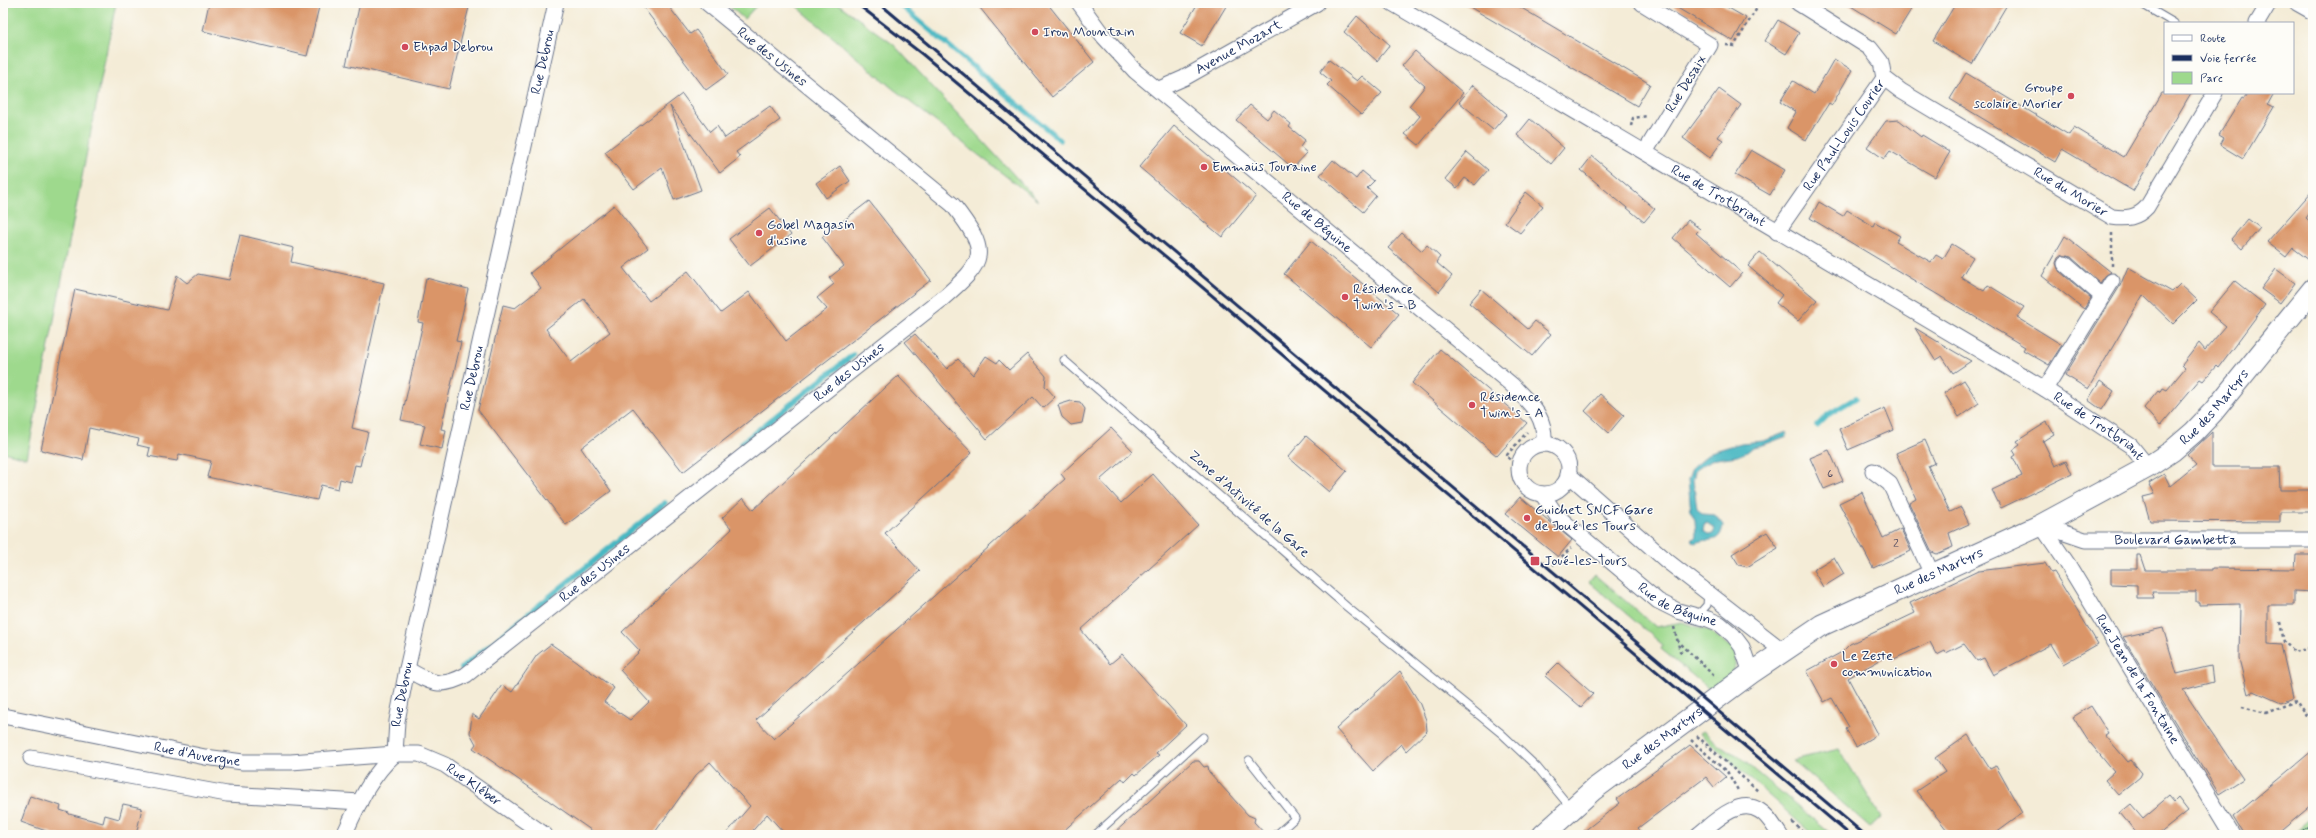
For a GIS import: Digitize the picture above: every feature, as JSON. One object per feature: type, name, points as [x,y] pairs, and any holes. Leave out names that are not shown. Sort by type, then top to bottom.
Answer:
[{"type":"main road","name":"Rue des Martyrs","points":[[1543,835],[1593,790],[1751,674],[1822,625],[2041,525],[2148,467],[2194,432],[2213,412],[2313,289]]},
{"type":"street","name":"Rue Debrou","points":[[395,754],[397,721],[407,669],[556,3]]},
{"type":"street","name":"Rue des Usines","points":[[407,669],[434,683],[446,683],[466,675],[942,299],[964,280],[976,266],[979,252],[972,231],[953,205],[707,3]]},
{"type":"street","name":"Rue de Béguine","points":[[1079,3],[1104,37],[1136,71],[1512,385],[1535,410],[1543,422],[1545,430],[1544,444],[1528,450],[1523,456],[1519,467],[1522,480],[1527,487],[1542,494],[1557,516],[1658,601],[1678,611],[1698,615],[1720,624],[1733,635],[1742,647],[1751,674]]},
{"type":"street","name":"Avenue Mozart","points":[[1159,89],[1184,78],[1317,3]]},
{"type":"street","name":"Rue de Trotbriant","points":[[1392,3],[1645,152],[1777,232],[2045,388],[2131,446],[2148,467]]},
{"type":"street","name":"Rue Desaix","points":[[1642,3],[1710,45],[1645,152]]},
{"type":"street","name":"Rue Paul-Louis Courier","points":[[1777,232],[1884,78],[1881,62],[1870,48],[1798,3]]},
{"type":"street","points":[[2258,22],[2269,3]]},
{"type":"street","points":[[2297,3],[2313,12]]},
{"type":"street","name":"Rue du Morier","points":[[1884,78],[1901,91],[2112,217],[2132,217],[2141,213],[2147,207],[2214,94]]},
{"type":"street","points":[[2065,264],[2102,296]]},
{"type":"street","name":"Rue de Trotbriant","points":[[2045,388],[2112,281]]},
{"type":"street","points":[[1542,494],[1549,493],[1562,487],[1568,474],[1569,467],[1563,454],[1558,449],[1544,444]]},
{"type":"street","points":[[1873,471],[1890,484],[1932,574]]},
{"type":"street","name":"Rue de Béguine","points":[[1568,474],[1667,561],[1783,651]]},
{"type":"street","name":"Boulevard Gambetta","points":[[2041,525],[2085,540],[2313,540]]},
{"type":"street","name":"Rue Jean de la Fontaine","points":[[2041,525],[2067,563],[2232,835]]},
{"type":"street","name":"Rue d'Auvergne","points":[[3,716],[205,757],[243,762],[291,762],[395,754]]},
{"type":"street","points":[[344,834],[373,778],[395,754]]},
{"type":"street","name":"Rue Kléber","points":[[395,754],[419,754],[436,760],[545,835]]},
{"type":"street","points":[[31,758],[227,794],[360,802]]},
{"type":"street","points":[[1698,835],[1731,809],[1747,807],[1760,810],[1780,835]]},
{"type":"lane","points":[[2140,3],[2172,22]]},
{"type":"lane","name":"Zone d’Activité de la Gare","points":[[1064,360],[1347,607],[1502,734],[1537,767],[1572,809]]},
{"type":"lane","points":[[1698,615],[1707,605],[1708,592]]},
{"type":"lane","points":[[1095,835],[1203,737]]},
{"type":"lane","points":[[1249,760],[1295,818],[1276,835]]},
{"type":"path","points":[[1710,45],[1734,46],[1760,3]]},
{"type":"path","points":[[2112,217],[2112,281]]},
{"type":"path","points":[[1553,565],[1571,547]]},
{"type":"path","points":[[1565,548],[1568,551]]},
{"type":"path","points":[[1672,621],[1680,652],[1684,654]]},
{"type":"path","points":[[2280,622],[2284,642],[2295,652],[2313,647]]},
{"type":"path","points":[[1677,640],[1719,682]]},
{"type":"path","points":[[2242,707],[2266,713],[2296,701],[2308,718]]},
{"type":"path","points":[[1683,724],[1760,792]]},
{"type":"path","points":[[1693,742],[1728,773]]},
{"type":"path","points":[[1789,819],[1807,835]]},
{"type":"green space","points":[[3,3],[116,3],[27,458],[3,452]]},
{"type":"green space","points":[[726,3],[759,3],[744,19]]},
{"type":"green space","points":[[793,3],[837,3],[894,45],[1038,201],[892,88]]},
{"type":"green space","points":[[1595,575],[1656,627],[1682,622],[1711,632],[1729,646],[1732,643],[1735,653],[1735,665],[1734,670],[1728,679],[1709,689],[1661,649],[1663,645],[1589,582]]},
{"type":"green space","points":[[1703,731],[1721,747],[1737,755],[1832,835],[1813,835],[1699,733]]},
{"type":"green space","points":[[1839,749],[1881,817],[1870,827],[1793,760]]},
{"type":"green space","points":[[2313,817],[2313,835],[2292,835]]},
{"type":"water","points":[[1787,432],[1787,436],[1753,447],[1747,452],[1737,456],[1710,460],[1695,471],[1693,480],[1697,508],[1702,514],[1715,515],[1723,525],[1719,536],[1713,540],[1695,543],[1692,540],[1696,536],[1695,520],[1691,512],[1688,479],[1692,468],[1711,452],[1741,443],[1764,441]],"holes":[[[1707,523],[1713,527],[1714,533],[1710,535],[1703,531],[1704,524]]]},
{"type":"building","points":[[209,3],[320,3],[307,56],[203,31]]},
{"type":"building","name":"Ehpad Debrou","points":[[360,3],[470,3],[449,89],[346,65]]},
{"type":"building","points":[[640,3],[666,3],[690,34],[696,30],[728,74],[706,90]]},
{"type":"building","name":"Iron Mountain","points":[[976,3],[1047,3],[1094,62],[1052,97]]},
{"type":"building","points":[[1198,3],[1228,3],[1202,46],[1180,33]]},
{"type":"building","points":[[1463,3],[1513,3],[1650,84],[1637,106]]},
{"type":"building","points":[[1669,3],[1720,3],[1746,18],[1733,41]]},
{"type":"building","points":[[1846,3],[1904,3],[1912,8],[1896,34]]},
{"type":"building","points":[[1956,3],[2008,3],[1972,64],[1933,41]]},
{"type":"building","points":[[1357,16],[1390,45],[1377,61],[1344,32]]},
{"type":"building","points":[[1778,20],[1799,33],[1786,54],[1765,41]]},
{"type":"building","points":[[1415,51],[1463,93],[1419,145],[1405,134],[1420,116],[1409,106],[1425,86],[1402,66]]},
{"type":"building","points":[[1834,59],[1852,70],[1832,105],[1829,103],[1806,140],[1787,128],[1796,112],[1780,102],[1793,81],[1814,94]]},
{"type":"building","points":[[1329,60],[1357,81],[1362,76],[1382,93],[1361,115],[1327,85],[1331,81],[1320,72]]},
{"type":"building","points":[[1966,73],[2069,135],[2074,127],[2124,157],[2162,93],[2190,94],[2133,191],[2062,149],[2055,162],[1950,99]]},
{"type":"building","points":[[1473,85],[1507,114],[1493,130],[1459,102]]},
{"type":"building","points":[[1719,89],[1741,105],[1718,137],[1723,140],[1710,158],[1683,138]]},
{"type":"building","points":[[682,94],[710,132],[717,126],[725,138],[770,106],[780,120],[736,152],[740,157],[720,173],[670,106],[701,190],[674,200],[662,168],[634,189],[605,152]]},
{"type":"building","points":[[2247,94],[2273,94],[2268,104],[2274,107],[2243,159],[2220,145],[2224,138],[2219,135],[2242,98],[2244,99]]},
{"type":"building","points":[[1250,105],[1267,119],[1274,110],[1291,124],[1289,127],[1305,140],[1300,147],[1307,153],[1293,168],[1236,120]]},
{"type":"building","points":[[1530,119],[1564,148],[1551,164],[1517,135]]},
{"type":"building","points":[[1899,120],[1921,137],[1922,135],[1950,152],[1935,177],[1890,151],[1884,159],[1867,147],[1886,121]]},
{"type":"building","points":[[1174,126],[1256,196],[1222,237],[1139,167]]},
{"type":"building","points":[[1751,150],[1785,170],[1770,195],[1735,175]]},
{"type":"building","points":[[1467,152],[1488,170],[1475,185],[1465,178],[1457,188],[1445,179]]},
{"type":"building","points":[[1592,156],[1655,209],[1644,222],[1581,170]]},
{"type":"building","points":[[1333,160],[1356,179],[1362,171],[1374,181],[1367,188],[1376,196],[1363,212],[1320,175]]},
{"type":"building","points":[[840,166],[850,181],[826,198],[816,183]]},
{"type":"building","points":[[2313,190],[2313,209],[2306,218],[2313,224],[2313,263],[2293,248],[2286,257],[2267,242]]},
{"type":"building","points":[[1526,192],[1543,206],[1520,233],[1505,222]]},
{"type":"building","points":[[869,201],[931,280],[683,472],[633,408],[581,448],[611,491],[566,525],[478,410],[503,305],[515,308],[541,288],[530,273],[614,205],[648,248],[623,268],[649,301],[688,271],[721,313],[749,292],[786,341],[827,309],[817,298],[834,284],[829,278],[844,266],[822,237]],"holes":[[[584,299],[610,332],[571,362],[546,329]]]},
{"type":"building","points":[[1819,202],[1843,216],[1847,210],[1873,226],[1875,222],[1900,236],[1896,242],[1931,262],[1936,255],[1943,259],[1952,244],[1973,257],[1961,277],[1984,291],[1988,285],[2024,307],[2017,317],[2062,345],[2049,365],[2023,350],[2025,347],[1810,218]]},
{"type":"building","points":[[770,208],[791,235],[750,266],[729,239]]},
{"type":"building","points":[[2248,219],[2260,228],[2242,249],[2231,239]]},
{"type":"building","points":[[1688,220],[1700,229],[1696,233],[1742,273],[1730,287],[1673,238]]},
{"type":"building","points":[[1402,233],[1422,251],[1427,245],[1440,257],[1436,262],[1452,276],[1439,292],[1388,248]]},
{"type":"building","points":[[240,235],[294,248],[291,262],[384,283],[352,428],[368,432],[360,466],[355,465],[351,482],[340,479],[338,489],[321,485],[317,500],[207,477],[211,461],[179,454],[177,461],[148,456],[150,448],[137,445],[139,439],[89,428],[83,460],[41,450],[75,289],[167,310],[177,275],[187,283],[198,274],[229,280]]},
{"type":"building","points":[[2065,236],[2111,272],[2105,276],[2100,283],[2071,257],[2062,255],[2058,258],[2056,263],[2059,271],[2091,298],[2084,309],[2042,276]]},
{"type":"building","name":"Résidence Twin's - B","points":[[1311,241],[1399,314],[1371,347],[1284,274]]},
{"type":"building","points":[[1760,252],[1817,300],[1798,321],[1776,303],[1782,295],[1748,266]]},
{"type":"building","points":[[2128,267],[2172,292],[2180,284],[2197,300],[2173,324],[2143,295],[2088,389],[2065,375],[2120,286]]},
{"type":"building","points":[[2276,269],[2295,283],[2280,303],[2261,289]]},
{"type":"building","points":[[426,278],[468,289],[456,341],[461,342],[441,429],[446,430],[442,449],[420,444],[425,425],[401,420],[423,323],[418,322]]},
{"type":"building","points":[[2235,281],[2265,305],[2218,368],[2216,366],[2203,381],[2200,379],[2160,426],[2144,408],[2158,391],[2160,393],[2163,388],[2167,390],[2185,368],[2182,365],[2199,343],[2205,350],[2226,326],[2209,312]]},
{"type":"building","points":[[1481,289],[1528,329],[1535,321],[1551,334],[1532,356],[1469,303]]},
{"type":"building","points":[[1915,328],[1971,361],[1953,373],[1942,356],[1935,360]]},
{"type":"building","points":[[915,334],[947,369],[958,359],[973,375],[986,356],[997,363],[999,360],[1009,370],[1027,354],[1046,376],[1045,386],[1055,397],[1043,408],[1033,397],[987,439],[905,342]]},
{"type":"building","name":"Résidence Twin's - A","points":[[1440,349],[1527,423],[1497,456],[1412,383]]},
{"type":"building","points":[[898,376],[972,453],[885,533],[920,571],[756,720],[774,739],[1065,479],[1061,474],[1111,428],[1133,451],[1100,480],[1121,503],[1153,474],[1198,525],[1081,630],[1110,664],[1122,654],[1186,725],[1156,753],[1159,755],[1136,775],[1134,773],[1125,782],[1122,778],[1059,835],[786,835],[767,814],[749,835],[725,835],[750,806],[710,762],[695,776],[653,835],[598,835],[473,748],[476,744],[470,733],[472,714],[479,719],[502,685],[512,692],[537,655],[551,644],[614,688],[604,702],[630,720],[649,702],[620,670],[640,651],[622,632],[732,529],[722,518],[743,498],[753,510]]},
{"type":"building","points":[[1964,380],[1979,403],[1959,417],[1944,393]]},
{"type":"building","points":[[2100,381],[2114,391],[2102,410],[2088,400]]},
{"type":"building","points":[[1600,394],[1624,415],[1609,433],[1585,411]]},
{"type":"building","points":[[1071,401],[1080,402],[1085,409],[1082,423],[1071,425],[1062,417],[1058,405]]},
{"type":"building","points":[[1885,408],[1894,430],[1848,450],[1839,429]]},
{"type":"building","points":[[2047,422],[2054,434],[2043,441],[2055,466],[2066,461],[2072,474],[2001,508],[1992,490],[2022,476],[2013,457],[2016,455],[2013,450],[2020,445],[2017,441]]},
{"type":"building","points":[[2212,432],[2212,467],[2279,467],[2280,490],[2310,490],[2310,512],[2280,512],[2280,522],[2150,521],[2143,497],[2155,494],[2149,483],[2164,474],[2170,486],[2196,465],[2187,455]]},
{"type":"building","points":[[1306,436],[1347,471],[1329,492],[1288,457]]},
{"type":"building","points":[[1925,440],[1935,463],[1928,466],[1950,512],[1961,507],[1969,524],[1949,533],[1953,547],[1937,554],[1932,552],[1909,503],[1916,499],[1896,453]]},
{"type":"building","points":[[1829,450],[1843,481],[1824,489],[1810,458]]},
{"type":"building","points":[[1862,492],[1883,538],[1901,529],[1911,551],[1873,568],[1839,503]]},
{"type":"building","name":"Joué-les-Tours","points":[[1520,497],[1572,540],[1558,557],[1505,514]]},
{"type":"building","points":[[1767,532],[1778,548],[1747,567],[1739,565],[1732,554]]},
{"type":"building","points":[[2137,555],[2140,555],[2145,570],[2212,570],[2212,568],[2295,569],[2296,555],[2313,555],[2313,592],[2294,591],[2294,605],[2268,605],[2268,644],[2281,645],[2293,698],[2281,703],[2254,691],[2248,694],[2239,659],[2240,604],[2199,605],[2199,602],[2196,602],[2196,592],[2152,592],[2154,598],[2137,598],[2137,585],[2111,584],[2111,569],[2137,569]]},
{"type":"building","points":[[1834,557],[1844,574],[1823,587],[1813,570]]},
{"type":"building","points":[[2045,563],[2051,573],[2054,572],[2098,644],[2063,664],[2051,644],[1993,675],[1984,658],[1977,661],[1964,644],[1946,653],[1945,651],[1937,655],[1930,642],[1892,660],[1889,655],[1848,678],[1878,734],[1856,747],[1846,729],[1849,727],[1832,698],[1824,702],[1807,671],[1842,652],[1850,644],[1915,613],[1910,603],[1978,571]]},
{"type":"building","points":[[2163,628],[2177,674],[2211,666],[2213,682],[2183,690],[2243,779],[2219,794],[2123,637]]},
{"type":"building","points":[[1558,663],[1593,694],[1581,707],[1545,676]]},
{"type":"building","points":[[1400,671],[1419,702],[1426,720],[1427,731],[1406,751],[1401,744],[1373,771],[1336,729]]},
{"type":"building","points":[[2091,706],[2108,733],[2105,735],[2128,762],[2131,760],[2142,773],[2140,777],[2118,795],[2105,780],[2114,772],[2087,739],[2073,717]]},
{"type":"building","points":[[1968,735],[1990,769],[1996,766],[2022,813],[1992,835],[1951,835],[1916,791],[1945,772],[1935,758]]},
{"type":"building","points":[[1690,745],[1726,777],[1714,787],[1706,777],[1638,828],[1644,835],[1579,835],[1620,803],[1617,799]]},
{"type":"building","points":[[2313,750],[2313,804],[2276,835],[2244,835],[2233,817]]},
{"type":"building","points":[[1193,761],[1199,761],[1204,767],[1208,766],[1209,772],[1248,815],[1255,818],[1254,822],[1266,835],[1112,835]]},
{"type":"building","points":[[30,796],[61,806],[60,810],[69,814],[103,823],[105,815],[119,819],[123,804],[142,808],[136,835],[57,835],[21,822]]},
{"type":"building","points":[[2169,796],[2174,802],[2178,798],[2188,811],[2158,835],[2138,835],[2120,813],[2131,804],[2143,818]]},
{"type":"waterway","points":[[898,3],[1060,140]]},
{"type":"waterway","points":[[742,443],[853,355]]},
{"type":"waterway","points":[[1817,426],[1829,414],[1856,398]]},
{"type":"waterway","points":[[462,668],[665,503]]},
{"type":"tram line","points":[[2297,835],[2313,822]]},
{"type":"tram line","points":[[2310,835],[2313,832]]},
{"type":"railway","points":[[856,3],[922,54],[1189,276],[1850,835]]},
{"type":"railway","points":[[879,3],[1865,835]]},
{"type":"place","name":"Iron Mountain","points":[[1035,32]]},
{"type":"place","name":"Ehpad Debrou","points":[[405,47]]},
{"type":"place","name":"Groupe scolaire Morier","points":[[2071,96]]},
{"type":"place","name":"Emmaüs Touraine","points":[[1204,167]]},
{"type":"place","name":"Gobel Magasin d'usine","points":[[759,233]]},
{"type":"place","name":"Résidence Twin's - B","points":[[1345,297]]},
{"type":"place","name":"Résidence Twin's - A","points":[[1472,405]]},
{"type":"place","name":"Guichet SNCF Gare de Joué les Tours","points":[[1527,518]]},
{"type":"place","name":"Joué-les-Tours","points":[[1535,561]]},
{"type":"place","name":"Le Zeste communication","points":[[1834,664]]}]
